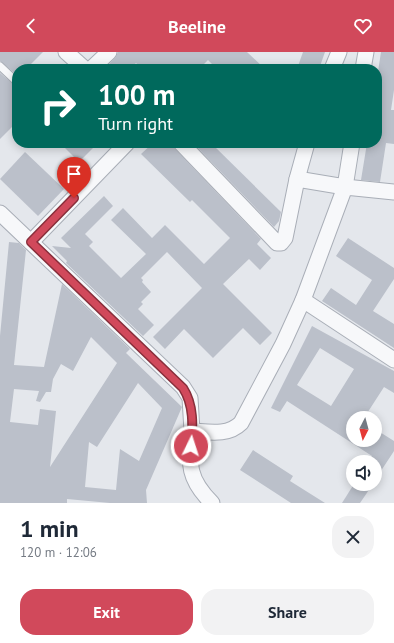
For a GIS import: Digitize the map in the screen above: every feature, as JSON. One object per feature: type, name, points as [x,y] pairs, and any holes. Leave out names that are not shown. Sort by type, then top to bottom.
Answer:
[{"type":"street","points":[[66,52],[79,64]]},
{"type":"street","points":[[96,64],[109,52]]},
{"type":"street","points":[[334,64],[339,52]]},
{"type":"street","points":[[364,64],[366,52]]},
{"type":"street","points":[[31,242],[122,148]]},
{"type":"street","points":[[186,148],[277,243],[281,243],[284,238],[306,148]]},
{"type":"street","points":[[192,431],[225,432],[233,430],[241,423],[283,344],[302,300],[345,187],[351,148]]},
{"type":"street","points":[[297,179],[345,187],[394,192]]},
{"type":"street","points":[[0,213],[183,388],[190,398],[192,431],[189,462],[198,487],[212,503]]},
{"type":"street","points":[[302,300],[394,360]]},
{"type":"lane","points":[[0,66],[12,77]]},
{"type":"building","points":[[0,52],[43,52],[31,64],[12,64],[12,71],[0,61]]},
{"type":"building","points":[[118,52],[247,52],[260,64],[212,64],[208,60],[204,64],[109,64]]},
{"type":"building","points":[[303,52],[325,52],[321,64],[299,64]]},
{"type":"building","points":[[381,52],[394,52],[394,90],[391,110],[394,110],[394,144],[386,143],[380,182],[361,180],[366,148],[382,148],[382,64],[379,64]]},
{"type":"building","points":[[0,73],[12,83],[12,127],[0,139]]},
{"type":"building","points":[[65,148],[93,148],[79,162]]},
{"type":"building","points":[[148,148],[174,148],[261,239],[257,244],[271,258],[260,270],[249,259],[223,284],[272,333],[260,345],[243,328],[213,358],[184,329],[165,349],[153,337],[202,288],[167,252],[141,278],[143,280],[142,282],[151,292],[141,302],[143,304],[138,309],[154,325],[143,336],[66,263],[67,261],[52,246],[71,248],[61,238],[104,196],[113,206],[85,234],[93,242],[89,246],[121,278],[146,254],[111,220],[123,208],[152,238],[165,225],[204,264],[230,238],[192,200],[190,202],[141,154]]},
{"type":"building","points":[[198,148],[216,148],[281,212],[279,221],[274,227]]},
{"type":"building","points":[[25,152],[64,189],[38,216],[0,179]]},
{"type":"building","points":[[348,238],[394,268],[394,279],[373,311],[394,324],[394,348],[322,301],[331,288],[356,305],[372,280],[336,256]]},
{"type":"building","points":[[9,242],[19,243],[26,250],[14,365],[44,367],[62,284],[130,349],[126,353],[182,407],[146,490],[147,503],[110,503],[67,499],[67,503],[0,503],[0,336]],"holes":[[[91,337],[117,363],[50,467],[56,411],[40,409],[38,425],[10,422],[14,389],[39,391],[36,401],[40,402],[46,392],[51,392],[53,379],[61,364],[73,371]],[[138,383],[162,408],[139,461],[120,449],[116,490],[85,487],[89,442],[97,447]]]},
{"type":"building","points":[[312,326],[394,371],[394,393],[384,387],[369,411],[346,411],[346,439],[287,401],[280,412],[271,408]],"holes":[[[320,348],[354,369],[331,406],[297,385]]]},
{"type":"building","points":[[382,433],[394,441],[394,451],[382,469],[382,455],[370,455],[358,447],[382,447]]},
{"type":"building","points":[[253,450],[293,476],[290,481],[325,503],[291,503],[240,470]]},
{"type":"building","points":[[350,491],[368,491],[360,503],[342,503]]},
{"type":"route","points":[[74,198],[31,242],[183,388],[190,398],[192,431],[191,446]]}]
